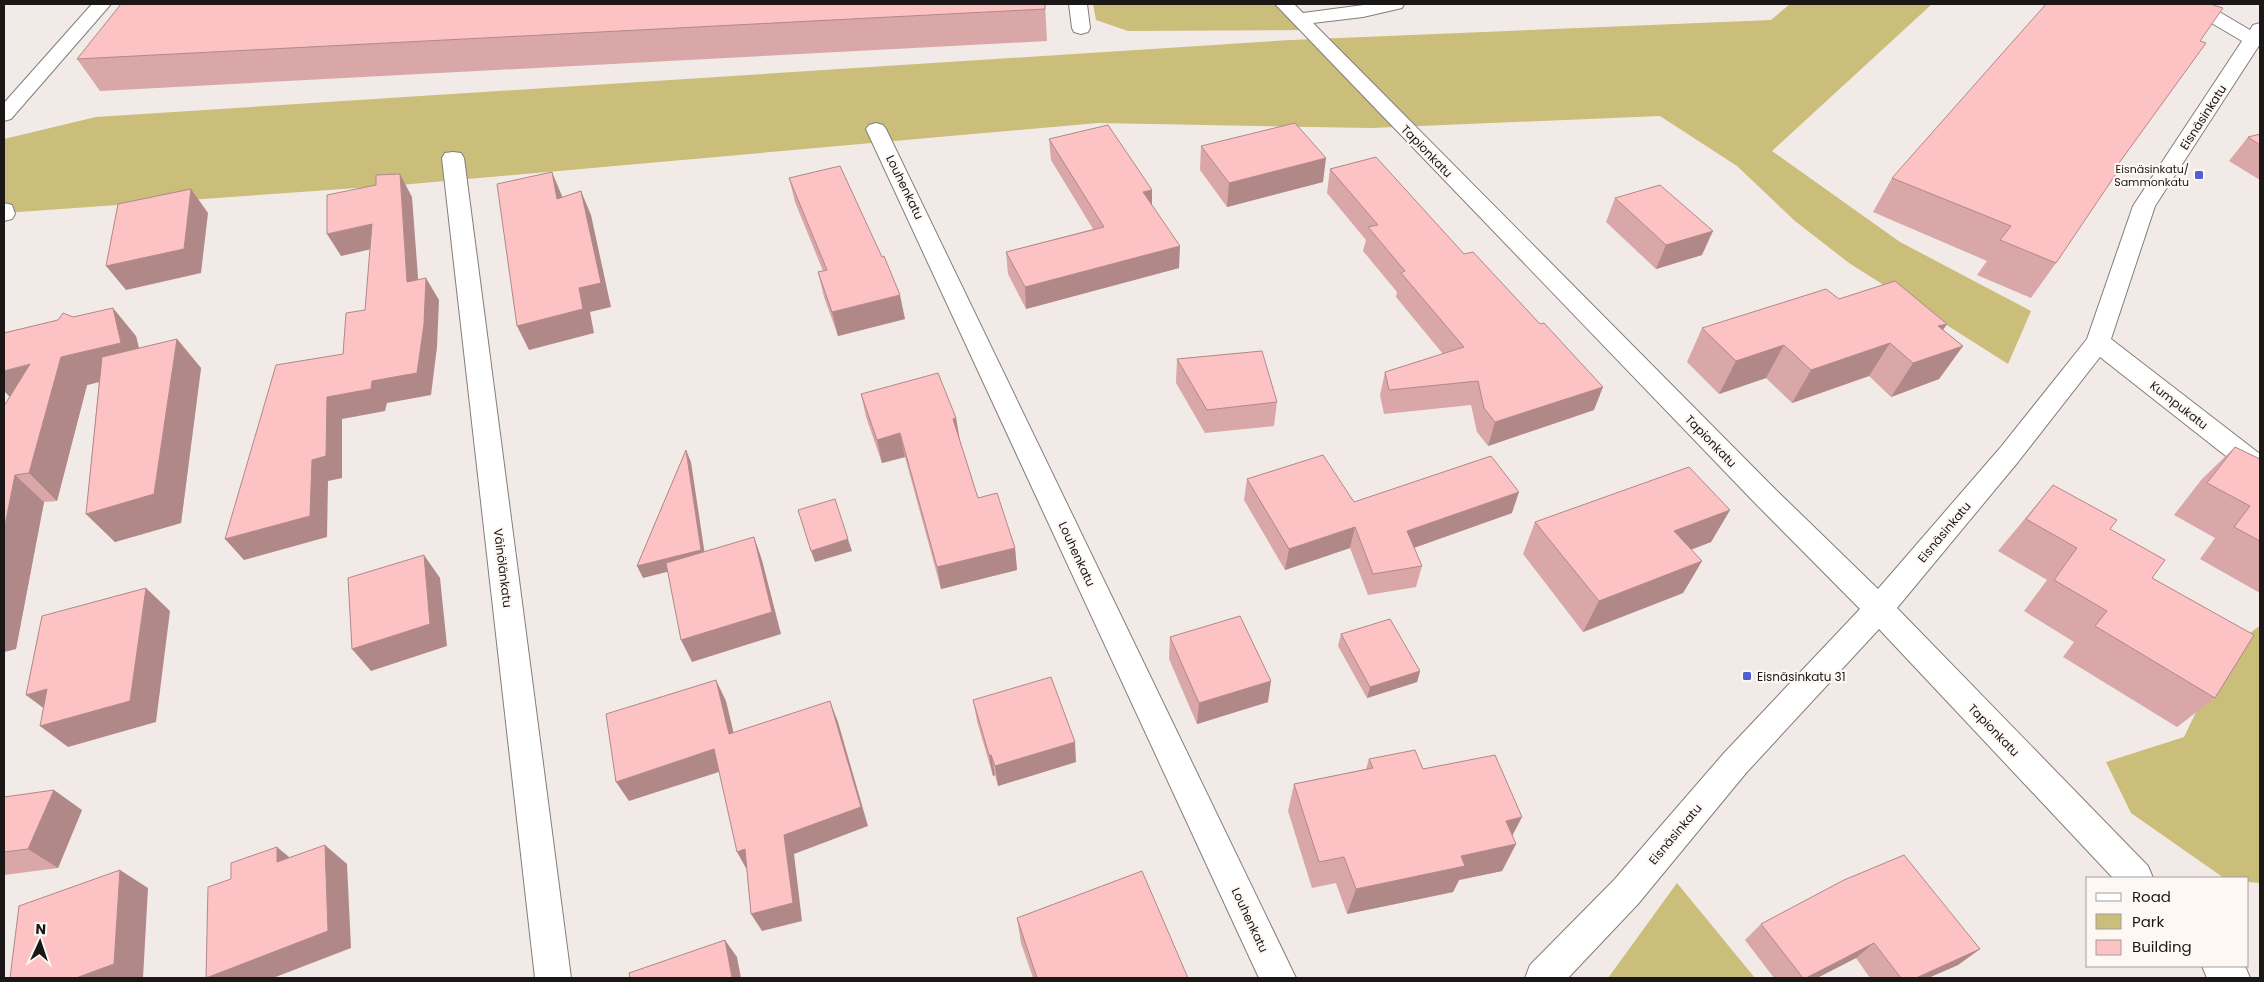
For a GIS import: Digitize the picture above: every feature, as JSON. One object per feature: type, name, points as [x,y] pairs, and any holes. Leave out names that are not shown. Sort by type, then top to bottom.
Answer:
[{"type":"street","points":[[4,114],[102,4]]},
{"type":"street","points":[[1078,4],[1081,28]]},
{"type":"street","points":[[1291,11],[1363,11],[1395,4]]},
{"type":"street","points":[[2193,4],[2257,35]]},
{"type":"street","name":"Tapionkatu","points":[[1291,11],[1770,502],[1879,609],[2135,877]]},
{"type":"street","name":"Eisnäsinkatu","points":[[1544,978],[1626,892],[1734,763],[1879,609],[2009,455],[2098,342],[2144,206],[2257,35]]},
{"type":"street","name":"Louhenkatu","points":[[876,129],[1278,978]]},
{"type":"street","name":"Väinölänkatu","points":[[453,158],[553,978]]},
{"type":"street","name":"Kumpukatu","points":[[2098,342],[2260,468]]},
{"type":"street","points":[[2221,967],[2232,978]]},
{"type":"green space","points":[[1093,4],[1276,4],[1301,30],[1128,31],[1096,20]]},
{"type":"green space","points":[[1790,4],[1932,4],[1772,151],[1900,242],[2031,311],[2008,364],[1849,263],[1795,221],[1737,166],[1660,116],[1372,128],[1098,123],[400,185],[4,213],[4,139],[96,117],[1291,40],[1771,20]]},
{"type":"green space","points":[[2258,627],[2260,628],[2260,883],[2249,882],[2249,877],[2223,877],[2131,813],[2106,762],[2184,737],[2225,652]]},
{"type":"green space","points":[[1677,883],[1755,978],[1608,978]]},
{"type":"building","points":[[121,4],[1045,4],[1045,9],[77,59]]},
{"type":"building","points":[[2046,4],[2210,4],[2223,8],[2200,41],[2206,43],[2114,170],[2120,168],[2056,263],[2000,240],[2011,226],[1892,178]]},
{"type":"building","points":[[1295,123],[1326,158],[1229,183],[1201,146]]},
{"type":"building","points":[[1108,125],[1152,190],[1143,192],[1180,246],[1025,287],[1006,252],[1104,227],[1049,139]]},
{"type":"building","points":[[2260,134],[2260,145],[2248,137]]},
{"type":"building","points":[[1376,157],[1464,254],[1473,252],[1540,324],[1544,323],[1603,387],[1495,422],[1484,408],[1478,381],[1389,390],[1385,372],[1464,347],[1401,273],[1405,271],[1368,227],[1378,225],[1330,169]]},
{"type":"building","points":[[840,166],[882,257],[884,256],[900,295],[832,312],[818,272],[827,270],[789,178]]},
{"type":"building","points":[[552,172],[557,199],[581,191],[601,283],[579,288],[583,309],[517,326],[497,184]]},
{"type":"building","points":[[400,174],[407,282],[426,278],[424,324],[417,373],[372,381],[371,389],[327,397],[326,456],[312,460],[310,516],[225,539],[276,365],[343,354],[346,313],[365,310],[372,224],[327,234],[327,195],[376,185],[376,175]]},
{"type":"building","points":[[1660,185],[1713,231],[1666,245],[1615,198]]},
{"type":"building","points":[[191,189],[184,249],[106,266],[118,204]]},
{"type":"building","points":[[1895,281],[1947,324],[1938,326],[1963,346],[1913,363],[1890,343],[1811,370],[1784,345],[1736,361],[1702,328],[1826,289],[1839,299]]},
{"type":"building","points":[[113,308],[121,343],[61,357],[29,473],[15,475],[4,530],[4,406],[30,364],[4,371],[4,333],[58,320],[63,313],[73,317]]},
{"type":"building","points":[[177,339],[154,494],[86,514],[102,357]]},
{"type":"building","points":[[1262,351],[1277,402],[1207,410],[1177,359]]},
{"type":"building","points":[[938,373],[956,418],[953,419],[978,498],[997,493],[1015,548],[937,567],[900,433],[877,440],[861,394]]},
{"type":"building","points":[[2235,447],[2260,459],[2260,541],[2234,527],[2250,506],[2207,483]]},
{"type":"building","points":[[686,450],[701,550],[637,566]]},
{"type":"building","points":[[1323,455],[1354,502],[1491,456],[1519,492],[1407,531],[1422,566],[1373,574],[1355,527],[1289,549],[1247,479]]},
{"type":"building","points":[[1689,467],[1730,510],[1674,531],[1702,561],[1599,601],[1535,522]]},
{"type":"building","points":[[2053,485],[2117,520],[2110,529],[2165,560],[2152,578],[2254,635],[2215,698],[2095,626],[2107,611],[2054,580],[2077,548],[2026,519]]},
{"type":"building","points":[[835,499],[848,539],[811,551],[798,510]]},
{"type":"building","points":[[754,537],[772,612],[681,640],[666,563]]},
{"type":"building","points":[[424,555],[430,624],[352,649],[348,578]]},
{"type":"building","points":[[146,588],[130,701],[40,726],[47,689],[26,695],[42,616]]},
{"type":"building","points":[[1240,616],[1271,681],[1199,703],[1170,637]]},
{"type":"building","points":[[1390,619],[1420,671],[1370,687],[1341,634]]},
{"type":"building","points":[[1051,677],[1075,742],[995,766],[991,755],[989,755],[973,700]]},
{"type":"building","points":[[716,680],[729,734],[830,701],[861,807],[784,835],[793,903],[751,914],[745,849],[737,852],[714,749],[616,782],[606,714]]},
{"type":"building","points":[[1415,750],[1423,769],[1495,755],[1522,817],[1506,821],[1516,844],[1461,856],[1465,866],[1356,889],[1344,857],[1319,862],[1294,784],[1373,768],[1369,759]]},
{"type":"building","points":[[54,790],[28,849],[4,852],[4,797]]},
{"type":"building","points":[[325,845],[328,931],[206,978],[208,887],[231,879],[231,863],[277,847],[277,862]]},
{"type":"building","points":[[1904,855],[1980,949],[1916,978],[1901,978],[1874,943],[1803,978],[1761,924],[1844,880]]},
{"type":"building","points":[[120,870],[114,964],[76,978],[10,978],[19,906]]},
{"type":"building","points":[[1142,871],[1188,978],[1037,978],[1017,918]]},
{"type":"building","points":[[725,940],[732,978],[630,978],[629,973]]},
{"type":"place","name":"Eisnäsinkatu/ Sammonkatu","points":[[2199,175]]},
{"type":"place","name":"Eisnäsinkatu 31","points":[[1747,676]]}]
